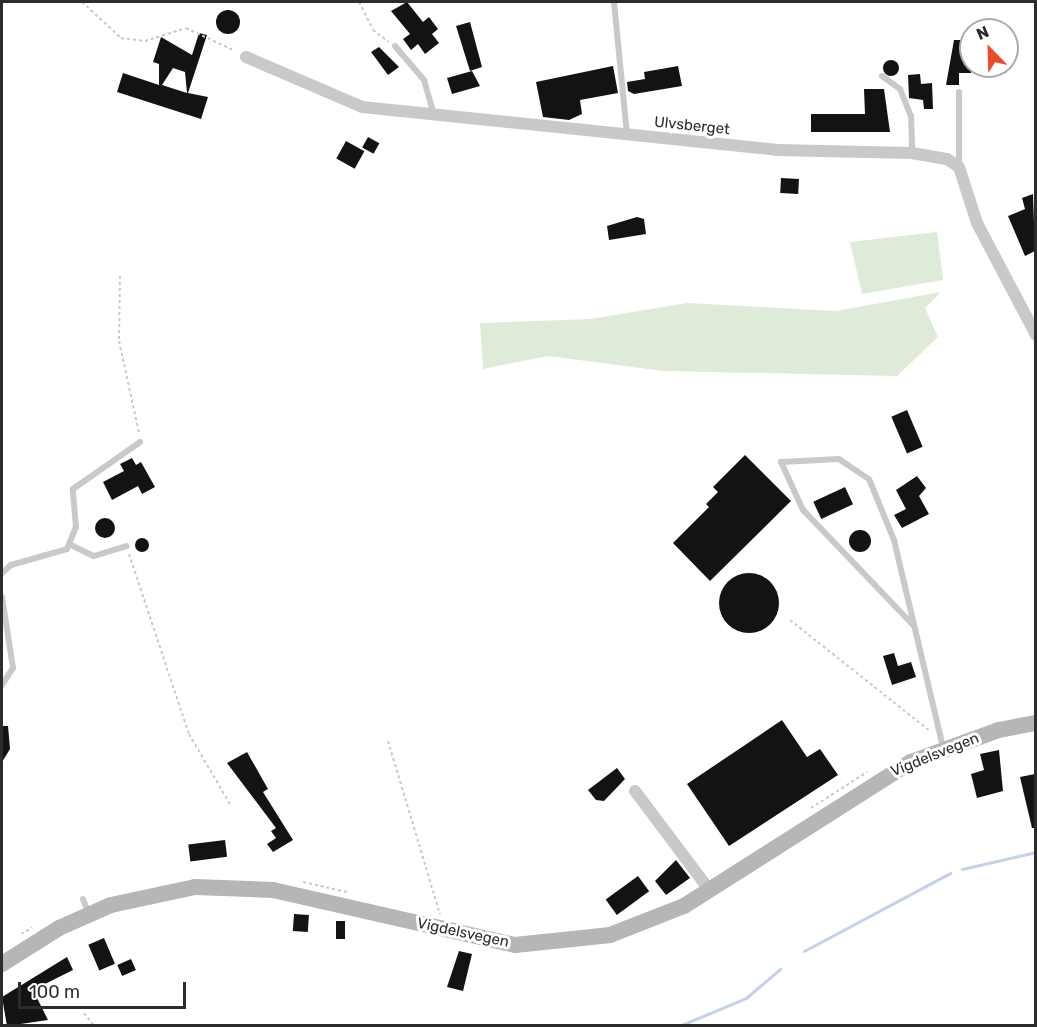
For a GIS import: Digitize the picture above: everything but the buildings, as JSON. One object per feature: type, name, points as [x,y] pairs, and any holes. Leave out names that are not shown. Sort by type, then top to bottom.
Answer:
[{"type":"main road","name":"Vigdelsvegen","points":[[2,964],[86,906],[159,892],[229,887],[317,899],[483,940],[545,945],[639,926],[710,891],[879,779],[941,743],[1035,723]]},
{"type":"street","name":"Ulvsberget","points":[[246,57],[362,107],[433,112],[777,150],[912,153],[947,159],[959,167]]},
{"type":"street","points":[[959,167],[976,223],[1035,335]]},
{"type":"street","points":[[635,791],[710,891]]},
{"type":"lane","points":[[614,2],[627,135]]},
{"type":"lane","points":[[395,46],[424,80],[433,112]]},
{"type":"lane","points":[[882,75],[900,89],[911,116],[912,153]]},
{"type":"lane","points":[[959,92],[959,167]]},
{"type":"lane","points":[[71,545],[73,489],[140,442]]},
{"type":"lane","points":[[914,626],[803,510],[782,462],[839,459],[869,479],[894,540],[914,626],[941,743]]},
{"type":"lane","points":[[2,573],[71,545],[94,556],[127,546]]},
{"type":"lane","points":[[2,597],[13,668],[2,685]]},
{"type":"path","points":[[82,2],[121,38],[145,41],[186,28],[201,31],[246,57]]},
{"type":"path","points":[[359,2],[373,30],[395,46]]},
{"type":"path","points":[[120,276],[119,341],[140,442]]},
{"type":"path","points":[[127,546],[189,734],[231,806]]},
{"type":"path","points":[[790,620],[941,743]]},
{"type":"path","points":[[388,741],[440,918]]},
{"type":"path","points":[[808,809],[874,768]]},
{"type":"path","points":[[297,881],[353,893]]},
{"type":"path","points":[[429,915],[449,920]]},
{"type":"path","points":[[14,939],[37,925]]},
{"type":"path","points":[[84,1013],[94,1026]]},
{"type":"green space","points":[[937,232],[943,280],[862,294],[850,242]]},
{"type":"green space","points":[[941,292],[925,308],[938,337],[897,376],[664,371],[548,356],[483,369],[480,323],[591,319],[687,303],[836,311]]},
{"type":"waterway","points":[[962,869],[1036,852]]},
{"type":"waterway","points":[[804,951],[950,873]]},
{"type":"waterway","points":[[679,1026],[746,998],[780,969]]}]
